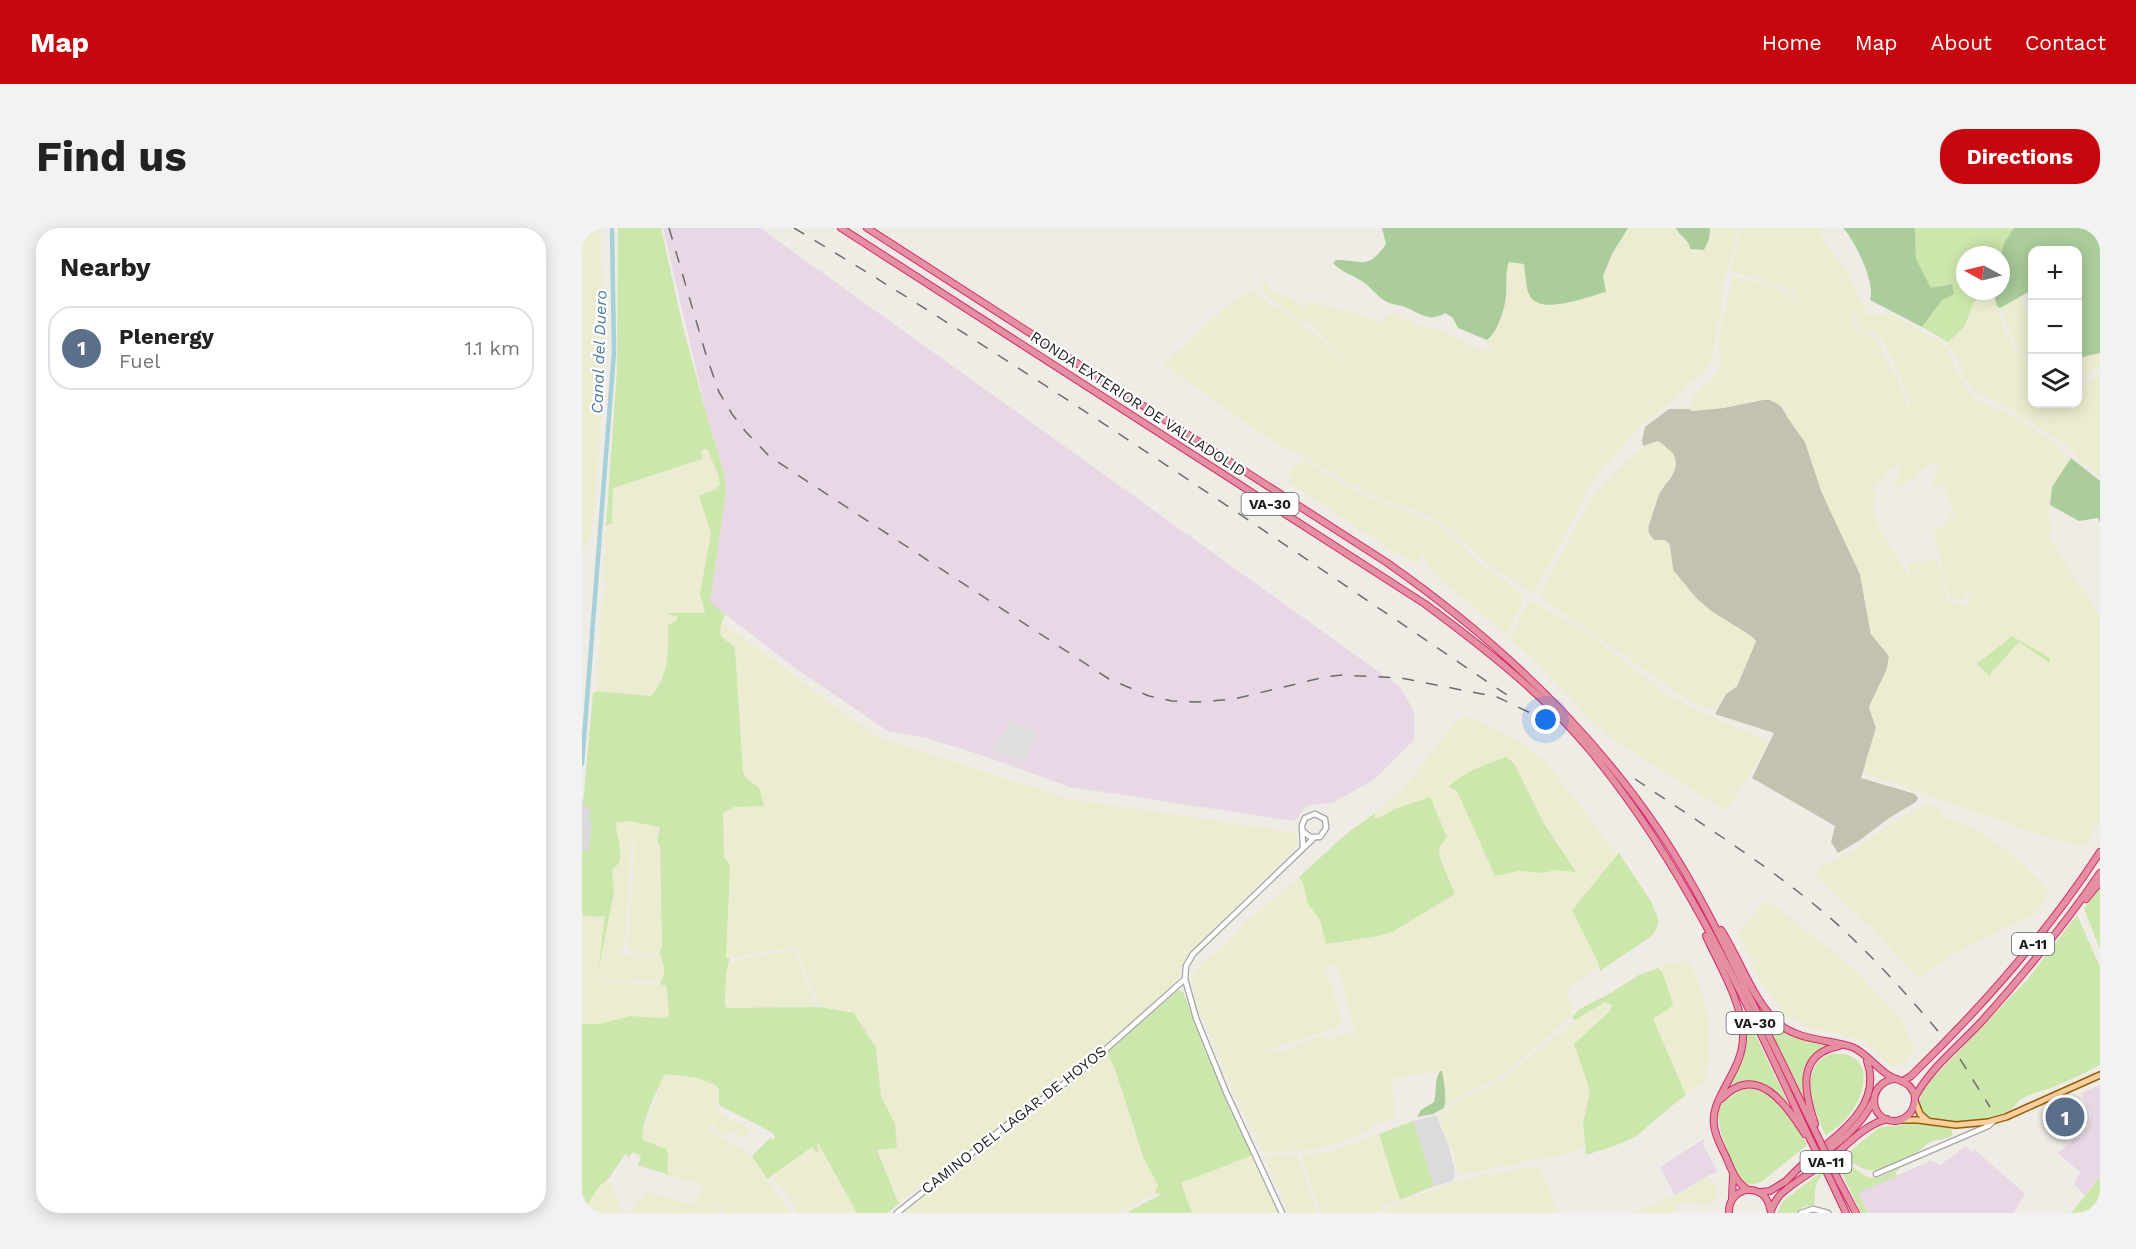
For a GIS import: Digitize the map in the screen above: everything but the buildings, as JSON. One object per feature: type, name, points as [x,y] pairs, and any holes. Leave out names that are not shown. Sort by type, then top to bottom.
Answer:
[{"type":"highway","name":"RONDA EXTERIOR DE VALLADOLID","points":[[841,228],[1425,604],[1474,640],[1549,708],[1588,747],[1652,835],[1731,974],[1814,1137]]},
{"type":"highway","name":"RONDA EXTERIOR DE VALLADOLID","points":[[867,228],[1386,562],[1472,627],[1512,661],[1564,713],[1621,778],[1660,832],[1713,921],[1834,1179],[1846,1213]]},
{"type":"highway","name":"A-11","points":[[1903,1081],[1959,1030],[2009,974],[2059,911],[2100,852]]},
{"type":"highway","name":"A-11","points":[[1915,1099],[1926,1077],[1969,1035],[2055,936],[2100,873]]},
{"type":"highway","points":[[2055,936],[2100,882]]},
{"type":"highway","points":[[1696,910],[1737,1006],[1743,1026],[1739,1062],[1716,1107],[1713,1120],[1716,1135],[1732,1172],[1740,1184],[1747,1189],[1761,1192]]},
{"type":"highway","points":[[1713,921],[1734,950],[1759,999],[1780,1025],[1803,1036],[1858,1050],[1875,1066],[1894,1079],[1903,1081],[1911,1088],[1915,1099],[1911,1112],[1900,1120],[1887,1119],[1877,1112],[1874,1101]]},
{"type":"highway","points":[[1716,1107],[1723,1097],[1735,1089],[1748,1085],[1762,1087],[1775,1094],[1805,1134],[1814,1137],[1806,1076],[1809,1066],[1822,1052],[1843,1045]]},
{"type":"highway","points":[[1785,1182],[1858,1116],[1868,1093],[1871,1077],[1866,1057]]},
{"type":"highway","points":[[1875,1066],[1880,1084],[1894,1079]]},
{"type":"highway","name":"VA-11","points":[[1761,1192],[1770,1191],[1785,1182],[1855,1128],[1867,1115],[1880,1084]]},
{"type":"highway","name":"VA-11","points":[[1771,1212],[1778,1198],[1787,1189],[1828,1161],[1863,1131],[1878,1121],[1887,1119]]},
{"type":"highway","points":[[1728,1212],[1734,1182],[1732,1172]]},
{"type":"highway","name":"RONDA EXTERIOR DE VALLADOLID","points":[[1834,1179],[1856,1213]]},
{"type":"highway","points":[[1732,1198],[1740,1191],[1747,1189]]},
{"type":"highway","name":"VA-11","points":[[1761,1192],[1768,1200],[1771,1212]]},
{"type":"main road","points":[[1900,1120],[1956,1125],[1981,1124],[2100,1075]]},
{"type":"main road","points":[[1915,1099],[1920,1114],[1929,1121]]},
{"type":"street","points":[[1282,1213],[1207,1049],[1185,979],[1186,966],[1193,954],[1303,847],[1314,838],[1320,837],[1326,828],[1326,822],[1320,815],[1311,814],[1305,818],[1302,825],[1303,847]]},
{"type":"street","points":[[1304,832],[1314,838]]},
{"type":"street","name":"CAMINO DEL LAGAR DE HOYOS","points":[[897,1213],[1013,1120],[1079,1073],[1185,979]]},
{"type":"street","points":[[1876,1174],[1988,1126],[1995,1120]]},
{"type":"street","points":[[1956,1125],[1959,1133],[1957,1138]]},
{"type":"street","points":[[1801,1213],[1812,1209],[1828,1213]]},
{"type":"shaded area","points":[[582,228],[601,228],[602,306],[606,349],[592,533],[582,549]]},
{"type":"shaded area","points":[[663,228],[760,228],[1400,687],[1414,711],[1414,740],[1375,779],[1334,802],[1306,806],[1295,821],[1070,787],[927,738],[888,731],[795,668],[710,602],[726,492],[724,472],[708,420]]},
{"type":"shaded area","points":[[1628,228],[1676,228],[1690,245],[1691,253],[1704,250],[1709,239],[1710,228],[1739,228],[1723,284],[1711,361],[1707,369],[1688,384],[1668,405],[1642,424],[1597,475],[1534,592],[1529,592],[1490,566],[1432,517],[1380,499],[1303,456],[1282,447],[1164,364],[1222,310],[1251,291],[1317,336],[1351,365],[1310,323],[1298,320],[1265,295],[1262,286],[1264,279],[1271,292],[1284,295],[1309,309],[1306,303],[1312,302],[1380,322],[1392,312],[1420,326],[1445,332],[1474,348],[1496,350],[1485,342],[1492,336],[1507,281],[1509,262],[1524,263],[1529,296],[1559,305],[1606,292],[1603,276],[1612,254]]},
{"type":"shaded area","points":[[1741,228],[1818,228],[1824,241],[1845,267],[1862,303],[1870,311],[1861,310],[1861,313],[1891,314],[1942,342],[1951,356],[1956,371],[1974,398],[2024,422],[2071,458],[2051,491],[2049,537],[2100,617],[2100,819],[2087,844],[2066,843],[1865,773],[1865,764],[1876,728],[1869,707],[1887,669],[1889,656],[1871,634],[1860,574],[1822,493],[1805,442],[1787,417],[1785,410],[1773,400],[1760,400],[1723,408],[1692,411],[1689,409],[1694,395],[1714,377],[1721,367],[1719,338],[1732,278],[1736,277],[1774,287],[1794,300],[1794,292],[1731,270]],"holes":[[[1854,311],[1858,328],[1875,334],[1883,340],[1908,395],[1910,401],[1907,409],[1906,398],[1878,342],[1873,337],[1855,330]],[[1902,462],[1893,493],[1914,478],[1925,466],[1932,463],[1938,466],[1932,487],[1936,485],[1945,489],[1956,521],[1948,510],[1948,521],[1933,532],[1948,594],[1954,599],[1961,600],[1969,592],[1970,599],[1965,606],[1953,604],[1947,599],[1940,570],[1934,560],[1909,564],[1909,573],[1917,589],[1879,528],[1873,508],[1876,485],[1886,473]],[[2015,637],[2050,658],[2050,662],[2019,642],[1990,676],[1977,664]]]},
{"type":"shaded area","points":[[2020,297],[2028,316],[2028,361],[2016,346],[2000,308]]},
{"type":"shaded area","points":[[1996,300],[2003,326],[2013,345],[2027,363],[2028,361],[2028,408],[2082,408],[2082,385],[2100,374],[2100,476],[2080,462],[2076,453],[2062,442],[2006,407],[1976,393],[1964,376],[1946,341],[1948,342],[1974,302]]},
{"type":"shaded area","points":[[2100,353],[2100,368],[2096,367],[2082,380],[2082,357]]},
{"type":"shaded area","points":[[1768,399],[1780,405],[1805,442],[1822,493],[1860,574],[1871,634],[1889,656],[1887,669],[1869,707],[1876,728],[1861,778],[1915,794],[1918,798],[1916,802],[1838,853],[1831,842],[1835,826],[1752,778],[1774,733],[1715,714],[1726,694],[1737,686],[1756,641],[1711,611],[1696,598],[1673,570],[1670,546],[1664,540],[1654,540],[1647,531],[1662,487],[1671,478],[1676,465],[1675,458],[1658,441],[1643,446],[1645,427],[1669,409],[1692,411],[1723,408]]},
{"type":"shaded area","points":[[1658,441],[1673,453],[1675,470],[1659,494],[1648,526],[1649,534],[1654,540],[1664,540],[1669,543],[1673,570],[1696,598],[1711,611],[1756,641],[1737,686],[1726,694],[1716,710],[1707,709],[1689,701],[1539,596],[1593,495],[1644,446]]},
{"type":"shaded area","points":[[706,448],[720,484],[716,489],[699,496],[711,533],[700,593],[706,613],[670,615],[678,617],[676,622],[668,625],[669,650],[666,669],[657,690],[651,696],[597,691],[602,601],[604,588],[610,582],[603,582],[604,553],[607,549],[604,541],[605,531],[612,523],[613,488],[702,459],[701,451]]},
{"type":"shaded area","points":[[1304,461],[1362,495],[1437,523],[1482,566],[1512,586],[1521,594],[1523,602],[1506,635],[1431,571],[1423,553],[1419,564],[1396,553],[1289,482],[1295,465]]},
{"type":"shaded area","points":[[1530,601],[1592,636],[1663,691],[1704,714],[1767,740],[1766,749],[1726,811],[1606,735],[1510,638],[1513,630],[1518,628],[1518,621]]},
{"type":"shaded area","points":[[723,623],[877,737],[1069,799],[1292,832],[1297,835],[1297,846],[1186,956],[1173,985],[1057,1084],[1052,1083],[1052,1089],[941,1173],[898,1202],[877,1150],[895,1123],[881,1097],[878,1055],[854,1013],[820,1007],[796,947],[726,958],[730,866],[724,856],[723,813],[734,807],[763,805],[755,783],[748,780],[743,772],[735,648],[721,636],[720,629]]},
{"type":"shaded area","points":[[1463,717],[1474,719],[1521,742],[1546,762],[1618,855],[1572,910],[1598,966],[1570,988],[1568,997],[1572,1008],[1569,1018],[1499,1078],[1464,1094],[1446,1107],[1442,1071],[1392,1078],[1395,1119],[1371,1126],[1371,1130],[1330,1146],[1299,1151],[1294,1143],[1296,1151],[1263,1152],[1234,1094],[1196,1002],[1193,977],[1201,965],[1222,948],[1245,923],[1299,878],[1303,883],[1308,904],[1320,920],[1326,944],[1392,932],[1455,894],[1439,856],[1440,847],[1446,840],[1430,798],[1397,808],[1377,819],[1375,816],[1375,813],[1404,788],[1452,725]],"holes":[[[1514,763],[1544,824],[1575,871],[1555,870],[1544,873],[1519,871],[1495,876],[1467,811],[1457,791],[1453,788],[1467,773]],[[1325,966],[1338,966],[1355,1031],[1327,1040],[1325,1035],[1281,1052],[1255,1049],[1273,1049],[1340,1026],[1341,1018]]]},
{"type":"shaded area","points":[[1012,720],[1035,733],[1036,737],[1030,747],[1026,763],[992,751]]},
{"type":"shaded area","points":[[582,799],[592,801],[594,827],[582,894]]},
{"type":"shaded area","points":[[1930,803],[1946,818],[1971,826],[2008,851],[2044,884],[2048,894],[2035,914],[1958,951],[1919,978],[1874,931],[1873,925],[1868,925],[1817,877],[1816,873],[1822,866],[1849,853],[1904,815]]},
{"type":"shaded area","points":[[629,820],[660,827],[658,838],[662,949],[659,953],[633,953],[628,948],[635,843],[632,839],[624,944],[623,950],[619,953],[629,956],[660,956],[665,974],[661,980],[600,982],[663,984],[667,990],[669,1017],[582,1024],[582,915],[600,917],[605,915],[600,963],[614,893],[612,869],[618,865],[620,860],[615,823]]},
{"type":"shaded area","points":[[1766,901],[1783,911],[1854,969],[1902,1020],[1915,1050],[1906,1062],[1900,1066],[1889,1066],[1865,1042],[1837,1033],[1808,1028],[1785,1015],[1762,984],[1740,937],[1740,930]]},
{"type":"shaded area","points":[[791,950],[795,952],[816,1007],[727,1008],[726,973],[730,962]]},
{"type":"shaded area","points":[[1683,961],[1690,963],[1700,986],[1709,1023],[1707,1075],[1705,1080],[1686,1095],[1653,1019],[1673,1004],[1658,968],[1668,964],[1676,965]]},
{"type":"shaded area","points":[[1605,1002],[1612,1005],[1612,1008],[1605,1013],[1588,1083],[1590,1091],[1583,1124],[1585,1144],[1583,1147],[1567,1154],[1459,1175],[1453,1151],[1442,1128],[1441,1114],[1464,1097],[1500,1081],[1575,1020]]},
{"type":"shaded area","points":[[1104,1055],[1109,1057],[1115,1069],[1144,1159],[1158,1185],[1155,1193],[1119,1213],[901,1213],[1064,1090]]},
{"type":"shaded area","points":[[665,1074],[697,1078],[716,1085],[720,1098],[718,1112],[750,1129],[745,1137],[728,1132],[726,1137],[713,1130],[716,1124],[713,1122],[708,1131],[748,1152],[791,1213],[725,1213],[713,1197],[722,1213],[631,1213],[635,1204],[647,1192],[693,1205],[701,1190],[706,1190],[699,1184],[669,1175],[667,1170],[669,1160],[662,1147],[643,1140],[641,1137]]},
{"type":"shaded area","points":[[2100,1085],[2100,1177],[2085,1195],[2074,1184],[2080,1172],[2058,1153],[2073,1140],[2082,1137],[2091,1121],[2091,1113],[2081,1093]]},
{"type":"shaded area","points":[[2066,1101],[2078,1127],[2064,1133],[2052,1106]]},
{"type":"shaded area","points":[[1436,1115],[1448,1144],[1455,1171],[1451,1182],[1434,1186],[1413,1121]]},
{"type":"shaded area","points":[[1379,1134],[1400,1200],[1385,1206],[1376,1213],[1320,1213],[1301,1155],[1326,1152]]},
{"type":"shaded area","points":[[816,1139],[857,1213],[796,1213],[795,1207],[774,1178],[773,1175],[812,1147],[817,1151]]},
{"type":"shaded area","points":[[1704,1139],[1703,1145],[1717,1170],[1714,1174],[1675,1195],[1660,1167]]},
{"type":"shaded area","points":[[1966,1146],[1972,1152],[1974,1149],[2025,1194],[2013,1213],[1868,1213],[1858,1193],[1930,1161],[1940,1165]]},
{"type":"shaded area","points":[[1253,1155],[1279,1213],[1192,1213],[1181,1183]]},
{"type":"shaded area","points":[[1266,1155],[1297,1155],[1317,1213],[1288,1213]]},
{"type":"shaded area","points":[[1540,1167],[1558,1213],[1385,1213],[1390,1207],[1401,1202],[1453,1183],[1490,1173]]},
{"type":"shaded area","points":[[1708,1177],[1714,1182],[1716,1197],[1708,1206],[1687,1202],[1679,1204],[1673,1213],[1632,1213],[1675,1195]]},
{"type":"shaded area","points":[[606,1182],[611,1183],[623,1213],[582,1213],[600,1185]]},
{"type":"green space","points":[[618,228],[661,228],[683,327],[724,472],[726,492],[710,602],[725,614],[720,629],[721,636],[735,648],[743,772],[748,780],[759,787],[764,806],[734,807],[723,813],[724,856],[730,866],[726,958],[730,958],[726,973],[725,1005],[727,1008],[820,1007],[854,1013],[876,1048],[881,1097],[895,1123],[897,1148],[877,1150],[898,1202],[901,1202],[887,1213],[857,1213],[817,1141],[818,1154],[812,1147],[767,1179],[752,1156],[770,1138],[774,1140],[773,1133],[719,1105],[719,1090],[716,1085],[697,1078],[665,1074],[644,1125],[643,1140],[666,1149],[669,1175],[638,1165],[641,1156],[633,1152],[628,1158],[626,1153],[606,1182],[600,1185],[582,1213],[582,1024],[600,1024],[630,1016],[661,1018],[669,1016],[666,986],[660,984],[664,968],[659,953],[662,947],[660,847],[657,842],[660,827],[629,821],[615,823],[620,860],[612,869],[614,893],[598,972],[605,916],[582,915],[582,850],[589,851],[592,822],[589,821],[591,810],[583,804],[593,693],[597,691],[651,696],[665,671],[668,653],[668,625],[677,620],[677,616],[668,613],[705,613],[700,593],[711,533],[699,496],[716,489],[720,484],[707,449],[704,449],[701,451],[702,459],[613,488],[612,523],[606,526],[617,369]]},
{"type":"green space","points":[[1382,228],[1628,228],[1612,254],[1603,276],[1606,292],[1554,305],[1535,302],[1529,293],[1524,264],[1509,262],[1504,307],[1497,326],[1487,340],[1458,328],[1453,318],[1445,313],[1428,317],[1386,302],[1363,282],[1342,271],[1333,263],[1336,260],[1364,262],[1374,258],[1386,244]]},
{"type":"green space","points":[[1676,228],[1710,228],[1709,239],[1704,250],[1690,249]]},
{"type":"green space","points":[[1843,228],[1915,228],[1916,259],[1931,288],[1952,284],[1954,294],[1942,300],[1922,327],[1870,300],[1870,284],[1863,262]]},
{"type":"green space","points":[[1915,228],[2014,228],[2003,246],[1956,246],[1956,300],[1977,300],[1964,327],[1948,342],[1922,327],[1942,300],[1931,288],[1916,259]]},
{"type":"green space","points":[[2014,228],[2100,228],[2100,353],[2082,357],[2082,246],[2028,246],[2028,292],[2000,308],[1995,300],[2010,300],[2010,246],[2003,246]]},
{"type":"green space","points":[[2071,458],[2100,481],[2100,523],[2098,518],[2079,521],[2050,505],[2052,487]]},
{"type":"green space","points":[[2012,636],[2050,658],[2050,663],[2019,642],[1990,676],[1977,664]]},
{"type":"green space","points":[[1506,757],[1514,763],[1544,824],[1576,872],[1519,871],[1495,876],[1457,791],[1449,787],[1468,773]]},
{"type":"green space","points":[[1430,797],[1447,837],[1440,847],[1439,856],[1455,894],[1392,932],[1326,944],[1320,920],[1308,904],[1303,883],[1299,877],[1345,835],[1375,813],[1375,818],[1379,818],[1397,808]]},
{"type":"green space","points":[[1619,853],[1652,903],[1659,922],[1653,935],[1600,971],[1598,962],[1572,910]]},
{"type":"green space","points":[[2100,886],[2100,949],[2084,909]]},
{"type":"green space","points":[[2077,915],[2100,967],[2100,1065],[2058,1085],[2027,1096],[2010,1110],[1992,1117],[1967,1122],[1943,1122],[1925,1115],[1920,1104],[1926,1085],[2027,980]]},
{"type":"green space","points":[[1658,968],[1662,972],[1673,1004],[1653,1019],[1686,1095],[1635,1137],[1586,1155],[1583,1124],[1590,1091],[1574,1044],[1610,1011],[1612,1005],[1605,1002],[1575,1020],[1572,1018],[1585,1006],[1639,975]]},
{"type":"green space","points":[[1178,990],[1183,992],[1205,1050],[1253,1155],[1181,1183],[1192,1213],[1126,1213],[1162,1194],[1155,1193],[1158,1185],[1144,1159],[1115,1069],[1109,1057],[1104,1055]]},
{"type":"green space","points":[[1735,993],[1793,1113],[1774,1091],[1759,1083],[1725,1091],[1740,1065],[1743,1054],[1744,1033]]},
{"type":"green space","points":[[1760,1004],[1773,1022],[1789,1034],[1830,1043],[1813,1056],[1805,1069],[1803,1085],[1807,1107],[1758,1005]]},
{"type":"green space","points":[[1831,1054],[1845,1054],[1854,1058],[1863,1073],[1863,1083],[1861,1094],[1850,1114],[1826,1136],[1813,1103],[1811,1079],[1820,1060]]},
{"type":"green space","points":[[1440,1071],[1442,1071],[1445,1090],[1444,1108],[1433,1114],[1417,1117],[1421,1110],[1434,1102]]},
{"type":"green space","points":[[1747,1088],[1767,1093],[1776,1100],[1791,1117],[1807,1145],[1761,1182],[1750,1185],[1739,1176],[1725,1145],[1719,1124],[1721,1105],[1726,1098],[1734,1092]]},
{"type":"green space","points":[[1413,1121],[1434,1186],[1400,1200],[1379,1134]]},
{"type":"green space","points":[[1917,1123],[1951,1128],[1953,1135],[1931,1142],[1912,1155],[1876,1169],[1867,1170],[1852,1162],[1838,1163],[1837,1161],[1880,1127]]},
{"type":"green space","points":[[1844,1165],[1871,1178],[1902,1168],[1895,1172],[1897,1176],[1858,1193],[1868,1213],[1861,1213],[1839,1167]]},
{"type":"green space","points":[[1820,1173],[1822,1176],[1816,1186],[1814,1205],[1803,1207],[1796,1213],[1777,1213],[1783,1201]]},
{"type":"green space","points":[[2100,1177],[2100,1213],[2071,1213],[2072,1212]]},
{"type":"waterway","name":"Canal del Duero","points":[[582,764],[614,352],[612,228]]},
{"type":"railway","points":[[669,228],[719,392],[746,432],[769,456],[1109,679],[1149,696],[1172,701],[1199,702],[1234,699],[1325,677],[1342,675],[1401,678],[1497,697],[1541,718]]},
{"type":"railway","points":[[794,228],[1066,399],[1510,697]]},
{"type":"railway","points":[[1635,779],[1758,862],[1828,916],[1885,972],[1938,1031]]},
{"type":"railway","points":[[1960,1059],[1990,1107]]},
{"type":"place","name":"Plenergy","points":[[2065,1117]]}]
